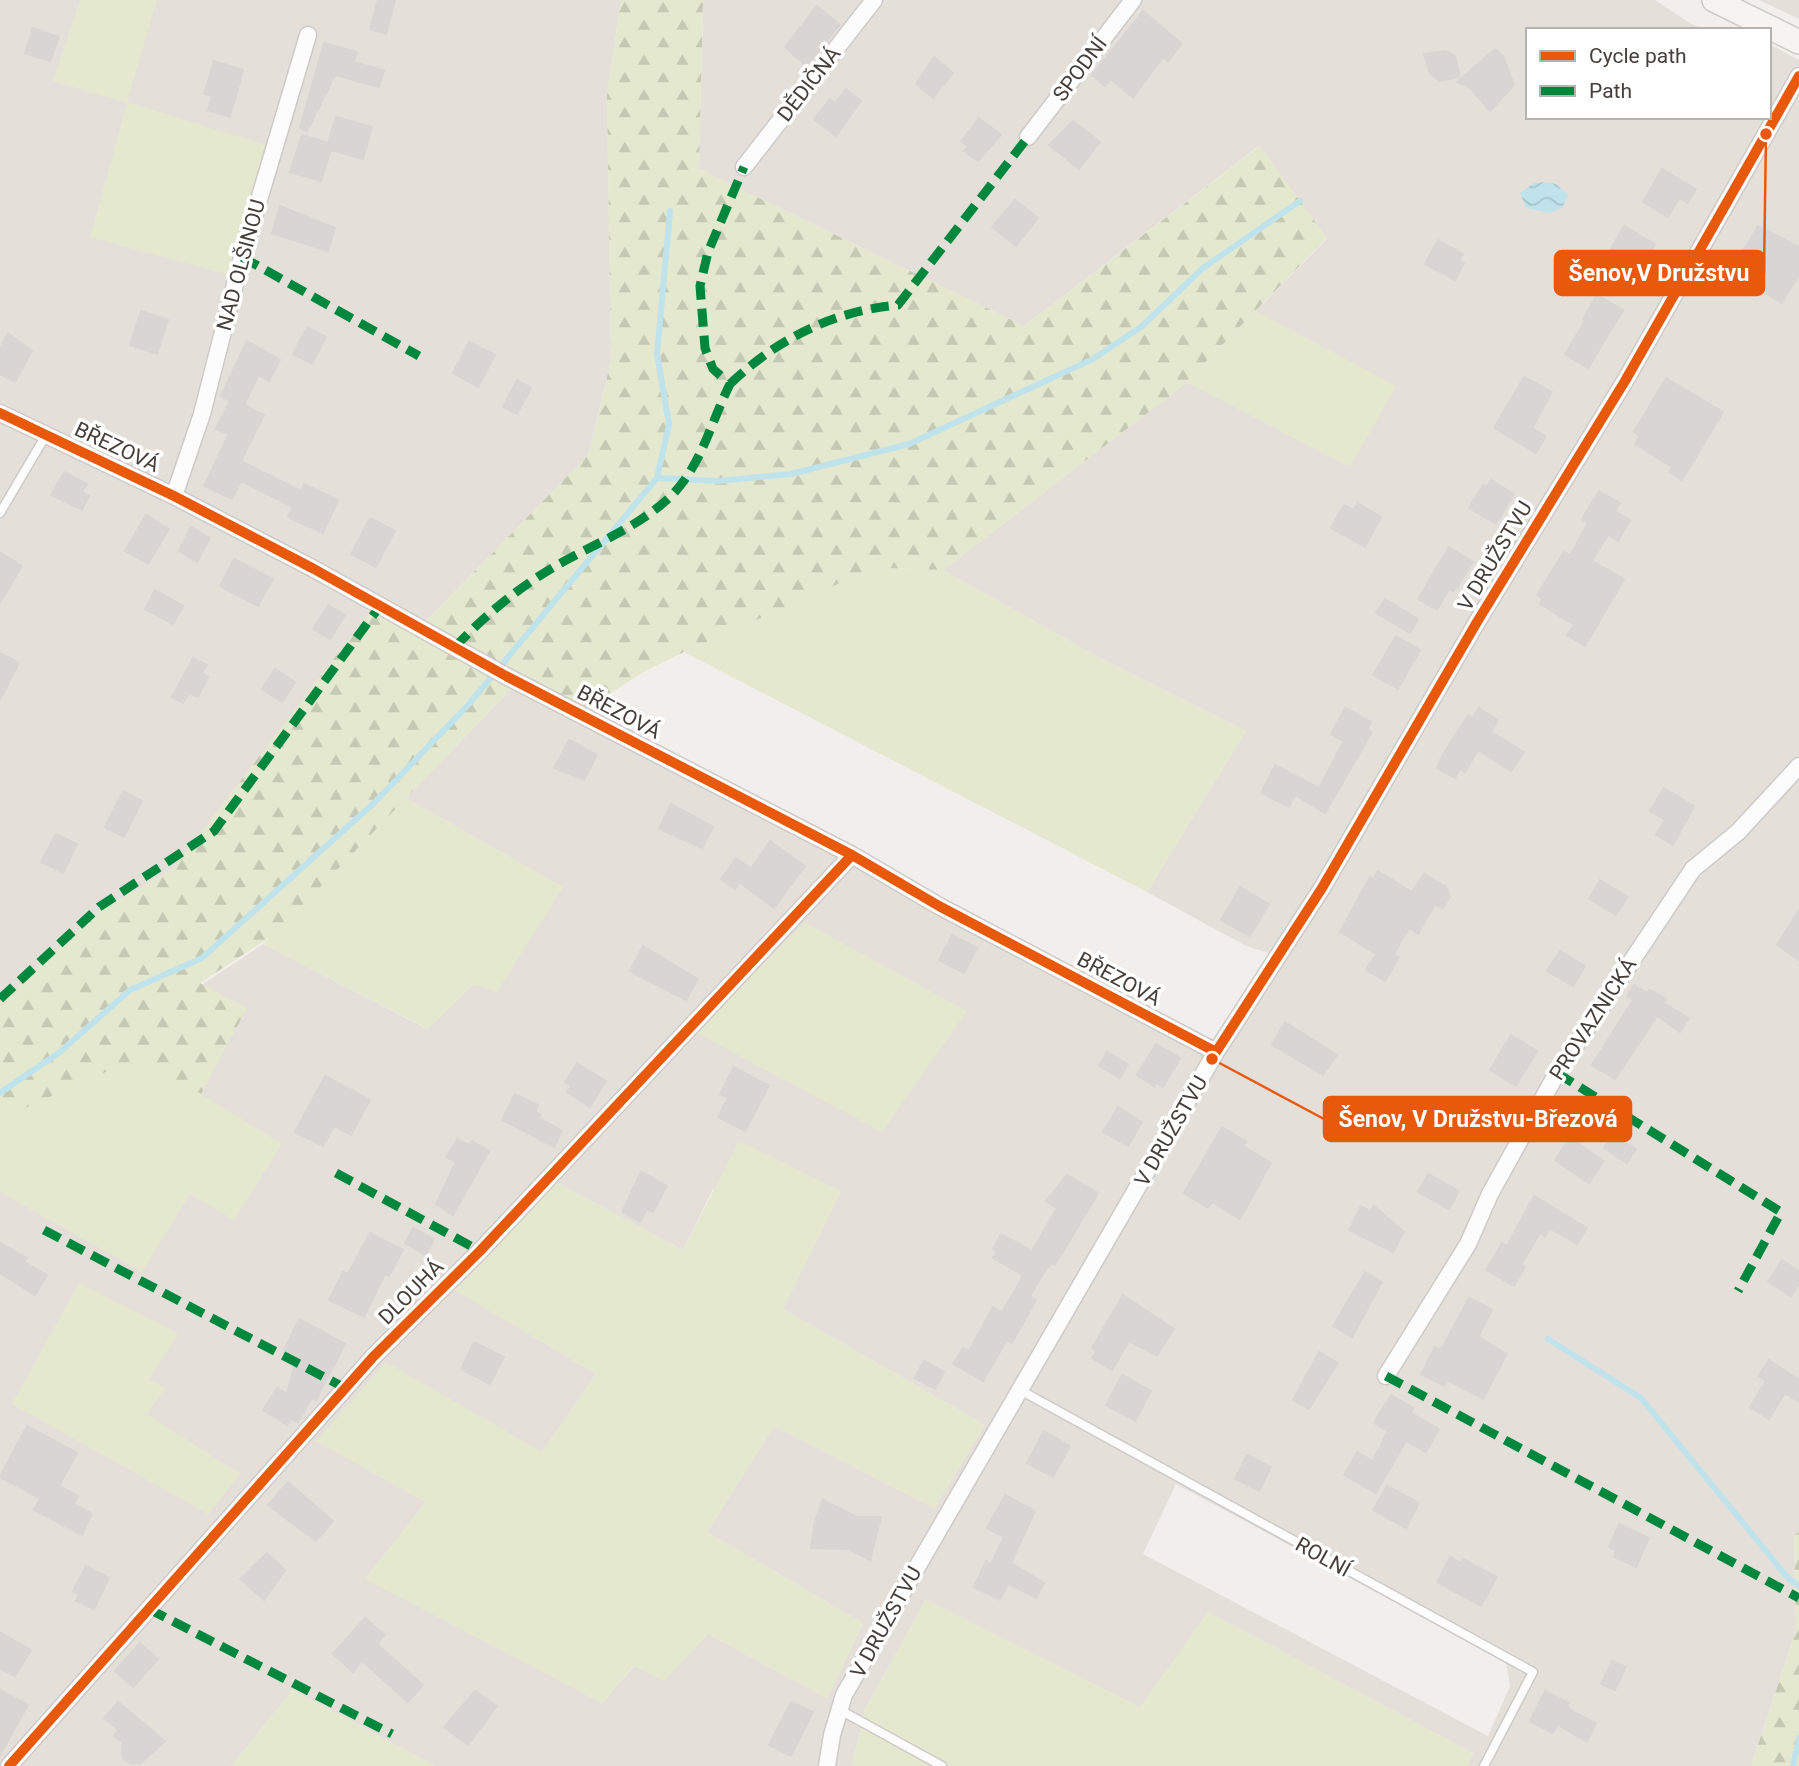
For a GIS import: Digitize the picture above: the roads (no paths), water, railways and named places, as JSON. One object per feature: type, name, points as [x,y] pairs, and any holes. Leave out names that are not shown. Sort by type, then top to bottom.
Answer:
[{"type":"main road","points":[[1714,0],[1771,28]]},
{"type":"main road","points":[[1771,28],[1799,42]]},
{"type":"street","name":"DĚDIČNÁ","points":[[744,167],[874,0]]},
{"type":"street","name":"SPODNÍ","points":[[1028,137],[1133,0]]},
{"type":"street","name":"NAD OLŠINOU","points":[[173,496],[202,414],[242,257],[308,35]]},
{"type":"street","name":"V DRUŽSTVU","points":[[828,1766],[832,1735],[845,1695],[896,1604],[1216,1052],[1322,888],[1477,622],[1625,381],[1799,75]]},
{"type":"street","name":"BŘEZOVÁ","points":[[0,413],[173,496],[506,676],[852,855],[939,906],[1216,1052]]},
{"type":"street","name":"PROVAZNICKÁ","points":[[1386,1376],[1468,1244],[1490,1194],[1556,1073],[1693,869],[1738,832],[1799,766]]},
{"type":"street","name":"DLOUHÁ","points":[[9,1766],[373,1357],[480,1251],[852,855]]},
{"type":"lane","points":[[0,513],[46,435]]},
{"type":"lane","name":"ROLNÍ","points":[[1020,1390],[1533,1672],[1484,1766]]},
{"type":"lane","points":[[840,1710],[942,1766]]},
{"type":"water","points":[[1534,183],[1556,184],[1568,195],[1562,208],[1549,213],[1526,208],[1520,193]]},
{"type":"waterway","points":[[0,1093],[60,1052],[130,990],[202,958],[375,802],[469,704],[657,478],[718,481],[791,474],[909,444],[1093,359],[1141,327],[1203,268],[1300,201]]},
{"type":"waterway","points":[[657,478],[669,425],[657,354],[670,211]]},
{"type":"waterway","points":[[1548,1339],[1641,1398],[1788,1578],[1799,1586]]},
{"type":"waterway","points":[[1793,1766],[1799,1739]]},
{"type":"place","name":"Šenov,V Družstvu","points":[[1766,134]]},
{"type":"place","name":"Šenov, V Družstvu-Březová","points":[[1212,1059]]}]
